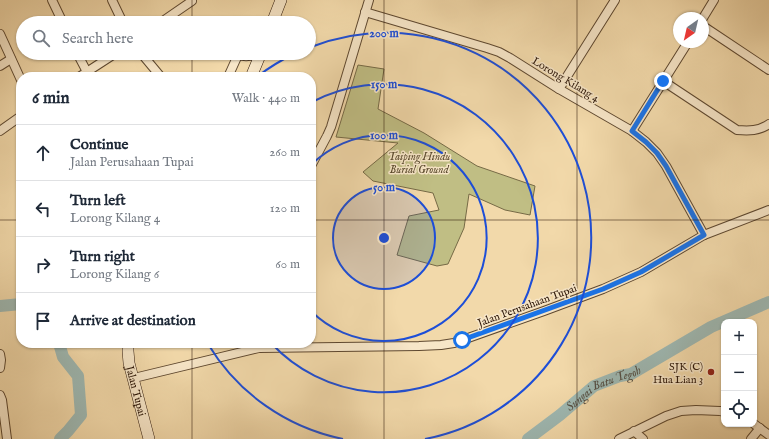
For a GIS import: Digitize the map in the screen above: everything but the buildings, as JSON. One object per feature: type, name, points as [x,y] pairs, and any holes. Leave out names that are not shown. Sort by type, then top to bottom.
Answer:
[{"type":"main road","points":[[274,16],[280,0]]},
{"type":"main road","points":[[253,72],[258,60]]},
{"type":"main road","name":"Jalan Tupai","points":[[128,348],[129,363],[149,439]]},
{"type":"street","points":[[52,0],[60,16]]},
{"type":"street","points":[[112,0],[120,16]]},
{"type":"street","points":[[316,157],[331,127],[369,0]]},
{"type":"street","points":[[559,89],[615,0]]},
{"type":"street","points":[[707,12],[714,0]]},
{"type":"street","points":[[170,16],[191,1]]},
{"type":"street","name":"Lorong Kilang 4","points":[[365,12],[499,52],[632,131],[657,153],[666,166],[704,235]]},
{"type":"street","points":[[709,30],[769,70]]},
{"type":"street","points":[[0,34],[17,72]]},
{"type":"street","points":[[632,131],[684,48]]},
{"type":"street","points":[[0,66],[11,59]]},
{"type":"street","points":[[79,60],[82,72]]},
{"type":"street","points":[[88,72],[106,60]]},
{"type":"street","points":[[148,60],[157,72]]},
{"type":"street","points":[[230,72],[236,60]]},
{"type":"street","points":[[246,60],[250,72]]},
{"type":"street","points":[[663,81],[737,130],[757,130],[769,124]]},
{"type":"street","points":[[0,131],[16,120]]},
{"type":"street","name":"Jalan Perusahaan Tupai","points":[[316,345],[419,346],[454,343],[603,289],[641,272],[704,235],[769,210]]},
{"type":"street","name":"Jalan Perusahaan Tupai","points":[[134,378],[248,348]]},
{"type":"street","points":[[0,354],[0,368]]},
{"type":"street","points":[[1,398],[7,439]]},
{"type":"street","points":[[619,439],[666,416],[681,411],[721,411]]},
{"type":"street","points":[[757,426],[769,435]]},
{"type":"street","points":[[751,439],[757,427]]},
{"type":"street","points":[[634,431],[643,439]]},
{"type":"green space","name":"Taiping Hindu Burial Ground","points":[[358,65],[384,69],[378,109],[424,133],[477,166],[535,186],[530,215],[505,210],[469,194],[464,228],[448,264],[437,266],[397,255],[409,216],[439,210],[433,193],[373,181],[363,172],[398,143],[336,137]]},
{"type":"waterway","name":"Sungai Batu Tegoh","points":[[528,439],[560,415],[594,386],[620,376],[631,374],[711,327],[769,302]]},
{"type":"waterway","name":"Sungai Batu Tegoh","points":[[0,306],[16,304]]},
{"type":"waterway","name":"Sungai Batu Tegoh","points":[[60,348],[63,357],[78,376],[81,415],[60,439]]},
{"type":"place","name":"SJK (C) Hua Lian 3","points":[[711,372]]},
{"type":"route","points":[[462,340],[603,289],[641,272],[704,235],[666,166],[657,153],[632,131],[663,81]]}]
